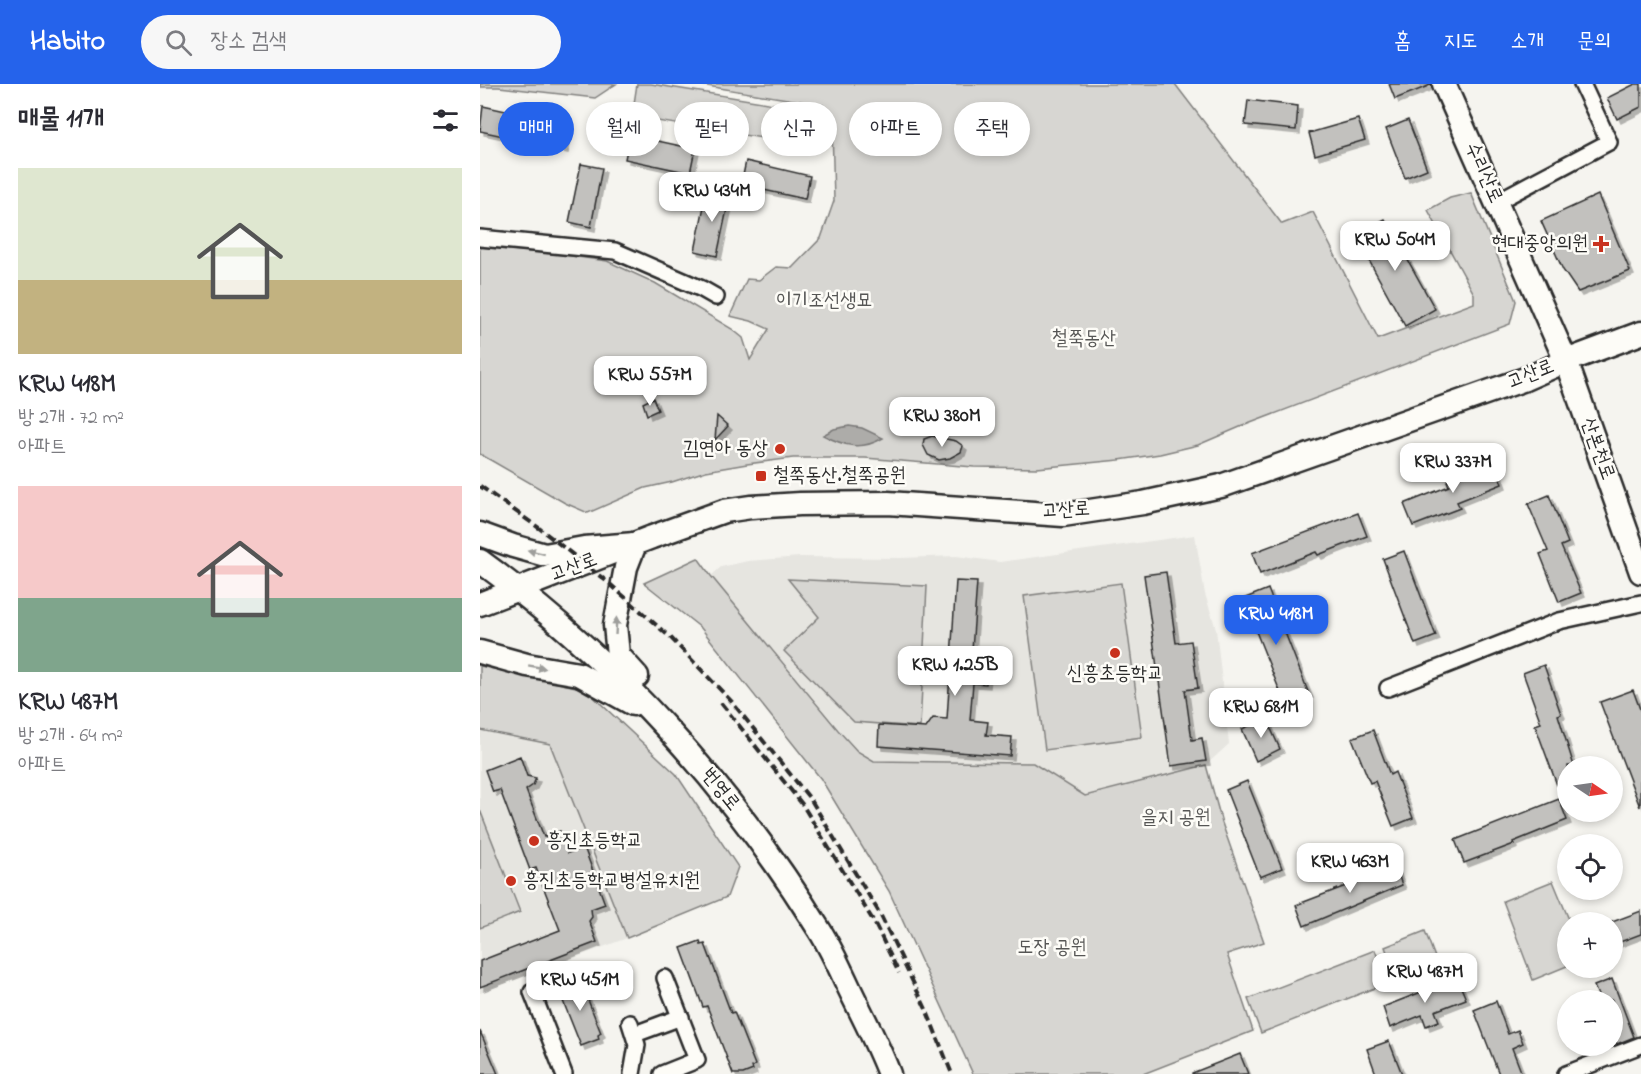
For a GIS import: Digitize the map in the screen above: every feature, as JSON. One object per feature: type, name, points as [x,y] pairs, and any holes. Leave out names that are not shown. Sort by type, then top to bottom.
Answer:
[{"type":"street","name":"수리산로","points":[[1444,84],[1566,361]]},
{"type":"street","points":[[1496,202],[1609,142],[1582,84]]},
{"type":"street","points":[[480,238],[615,251],[716,297]]},
{"type":"street","name":"고산로","points":[[480,604],[724,512],[751,507],[888,503],[1063,515],[1143,503],[1221,486],[1525,379],[1641,333]]},
{"type":"street","name":"산본천로","points":[[1566,361],[1641,572]]},
{"type":"street","points":[[480,534],[544,555],[584,548],[635,544],[626,567],[615,625],[618,655],[639,678],[653,715]]},
{"type":"street","name":"번영로","points":[[480,561],[518,589],[604,663],[683,745],[747,823],[821,932],[880,1050],[889,1074]]},
{"type":"street","points":[[1388,688],[1559,621],[1641,603]]},
{"type":"street","points":[[480,652],[527,665],[579,674],[653,715]]},
{"type":"street","points":[[662,1074],[697,1060],[665,978]]},
{"type":"street","points":[[532,992],[564,1074]]},
{"type":"street","points":[[632,1074],[637,1045],[632,1029],[681,1017]]},
{"type":"street","points":[[1566,1074],[1641,1045]]},
{"type":"shaded area","points":[[849,426],[862,428],[883,438],[867,445],[853,446],[823,435],[834,429]]},
{"type":"shaded area","points":[[1195,535],[1205,594],[1216,629],[1229,744],[1206,765],[1085,796],[1033,763],[874,761],[857,751],[711,576],[721,567],[748,561],[800,557],[956,556],[1000,562]]},
{"type":"shaded area","name":"흥진초등학교","points":[[480,730],[550,744],[627,938],[480,993]]},
{"type":"green space","points":[[480,84],[616,84],[595,98],[499,87],[480,87]]},
{"type":"green space","points":[[637,84],[651,84],[762,102],[761,138],[749,136],[749,102],[674,102],[674,124],[662,122],[662,102],[634,102]]},
{"type":"green space","points":[[695,84],[1175,84],[1282,224],[1313,212],[1378,339],[1474,303],[1474,294],[1428,210],[1450,198],[1471,193],[1516,301],[1510,324],[1198,445],[1119,460],[1037,468],[974,467],[865,458],[793,458],[706,471],[645,488],[588,513],[565,503],[480,454],[480,247],[607,261],[655,283],[732,329],[743,338],[750,360],[769,329],[751,321],[730,316],[747,279],[759,280],[776,267],[792,268],[821,238],[834,201],[833,156],[837,156],[837,102],[805,102]]},
{"type":"green space","name":"도장 공원","points":[[698,558],[838,730],[857,751],[874,761],[1033,763],[1085,796],[1206,765],[1222,823],[1264,942],[1227,954],[1253,1031],[1143,1074],[973,1074],[889,891],[821,779],[701,628],[644,583]]},
{"type":"green space","points":[[788,579],[927,586],[920,727],[854,722],[784,651],[819,617]]},
{"type":"green space","points":[[1121,583],[1142,737],[1045,750],[1024,596]]},
{"type":"green space","points":[[480,666],[585,689],[676,774],[738,867],[727,897],[627,938],[550,744],[480,730]]},
{"type":"green space","points":[[480,810],[520,912],[480,928]]},
{"type":"green space","points":[[1553,881],[1557,891],[1557,900],[1561,900],[1566,912],[1557,912],[1557,970],[1533,980],[1503,901]]},
{"type":"green space","points":[[1425,931],[1436,960],[1396,976],[1385,947]]},
{"type":"green space","points":[[1375,950],[1387,983],[1261,1033],[1248,999]]},
{"type":"building","points":[[1389,84],[1431,84],[1431,85],[1395,99]]},
{"type":"building","points":[[1635,84],[1641,84],[1641,107],[1617,119],[1607,98]]},
{"type":"building","points":[[1248,100],[1298,106],[1296,130],[1245,125]]},
{"type":"building","points":[[483,106],[498,109],[498,135],[480,131]]},
{"type":"building","points":[[1358,119],[1365,140],[1315,155],[1309,133]]},
{"type":"building","points":[[1408,120],[1427,169],[1405,178],[1386,129]]},
{"type":"building","points":[[662,142],[674,144],[674,156],[694,156],[690,173],[625,159],[626,156],[662,156]]},
{"type":"building","points":[[746,161],[810,176],[805,199],[741,185]]},
{"type":"building","points":[[581,164],[602,168],[591,227],[569,222]]},
{"type":"building","points":[[707,191],[730,195],[717,256],[695,251]]},
{"type":"building","points":[[1598,195],[1630,271],[1578,292],[1563,270],[1541,221]]},
{"type":"building","points":[[1385,219],[1435,309],[1405,326],[1355,235]]},
{"type":"building","points":[[653,398],[658,410],[647,415],[643,403]]},
{"type":"building","points":[[717,416],[728,426],[715,440]]},
{"type":"building","points":[[932,436],[956,441],[963,446],[961,452],[950,458],[939,460],[928,455],[923,445],[924,439]]},
{"type":"building","points":[[1494,462],[1502,484],[1457,502],[1460,508],[1413,526],[1404,504],[1449,486],[1447,481]]},
{"type":"building","points":[[1549,495],[1568,543],[1561,546],[1581,593],[1559,602],[1540,554],[1548,551],[1528,504]]},
{"type":"building","points":[[1358,513],[1367,536],[1318,555],[1316,552],[1260,574],[1252,553]]},
{"type":"building","points":[[1404,551],[1436,636],[1415,644],[1383,559]]},
{"type":"building","points":[[1166,572],[1176,643],[1191,641],[1198,688],[1185,690],[1192,740],[1202,738],[1206,761],[1171,766],[1144,575]]},
{"type":"building","points":[[956,581],[977,582],[971,664],[988,665],[986,684],[973,683],[970,720],[988,722],[986,735],[1012,737],[1010,756],[878,746],[879,725],[926,728],[933,718],[947,719]]},
{"type":"building","points":[[1268,589],[1309,694],[1285,704],[1243,599]]},
{"type":"building","points":[[1544,665],[1561,714],[1558,715],[1571,756],[1557,756],[1557,785],[1535,725],[1541,723],[1523,673]]},
{"type":"building","points":[[1633,690],[1641,712],[1640,807],[1623,762],[1623,756],[1621,756],[1600,702]]},
{"type":"building","points":[[1266,718],[1280,749],[1256,761],[1242,729]]},
{"type":"building","points":[[1373,730],[1390,775],[1395,772],[1413,818],[1393,826],[1375,781],[1370,783],[1352,738]]},
{"type":"building","name":"흥진초등학교","points":[[520,756],[527,776],[536,778],[533,785],[526,790],[544,837],[560,831],[568,853],[584,847],[605,904],[591,909],[592,917],[589,921],[597,942],[480,987],[480,961],[560,930],[536,868],[530,870],[500,790],[493,792],[485,770]]},
{"type":"building","points":[[1247,781],[1282,868],[1260,877],[1226,790]]},
{"type":"building","points":[[1557,800],[1557,822],[1562,822],[1513,842],[1514,844],[1464,863],[1455,840]]},
{"type":"building","points":[[1394,863],[1402,885],[1304,926],[1296,905],[1351,884],[1350,880]]},
{"type":"building","points":[[1641,911],[1641,934],[1623,941],[1623,918]]},
{"type":"building","points":[[700,941],[701,945],[705,944],[731,1013],[734,1012],[755,1065],[752,1067],[753,1070],[743,1074],[733,1074],[707,1006],[703,1007],[681,948]]},
{"type":"building","points":[[1457,978],[1466,999],[1435,1011],[1439,1021],[1426,1026],[1422,1015],[1390,1028],[1383,1007]]},
{"type":"building","points":[[576,979],[577,983],[581,982],[601,1033],[598,1035],[599,1039],[581,1046],[557,986]]},
{"type":"building","points":[[1612,979],[1616,990],[1596,990],[1594,986]]},
{"type":"building","points":[[1496,1001],[1508,1034],[1518,1030],[1523,1043],[1512,1048],[1522,1074],[1499,1074],[1474,1010]]},
{"type":"building","points":[[1623,1008],[1634,1037],[1623,1042]]},
{"type":"building","points":[[480,1031],[498,1074],[480,1074]]},
{"type":"building","points":[[1389,1041],[1402,1074],[1376,1074],[1367,1049]]},
{"type":"building","points":[[1240,1054],[1248,1074],[1192,1074],[1192,1073]]},
{"type":"railway","points":[[480,486],[539,528],[610,584],[671,638],[732,702],[811,800],[880,914],[926,1009],[952,1074]]},
{"type":"railway","points":[[721,703],[802,804],[874,922],[899,973]]},
{"type":"place","name":"현대중앙의원","points":[[1601,244]]},
{"type":"place","name":"김연아 동상","points":[[780,449]]},
{"type":"place","name":"철쭉동산.철쭉공원","points":[[761,476]]},
{"type":"place","name":"신흥초등학교","points":[[1115,653]]},
{"type":"place","name":"흥진초등학교","points":[[534,841]]},
{"type":"place","name":"흥진초등학교병설유치원","points":[[511,881]]},
{"type":"park label","name":"이기조선생묘","points":[[824,301]]},
{"type":"park label","name":"철쭉동산","points":[[1084,339]]},
{"type":"park label","name":"을지 공원","points":[[1176,818]]}]
